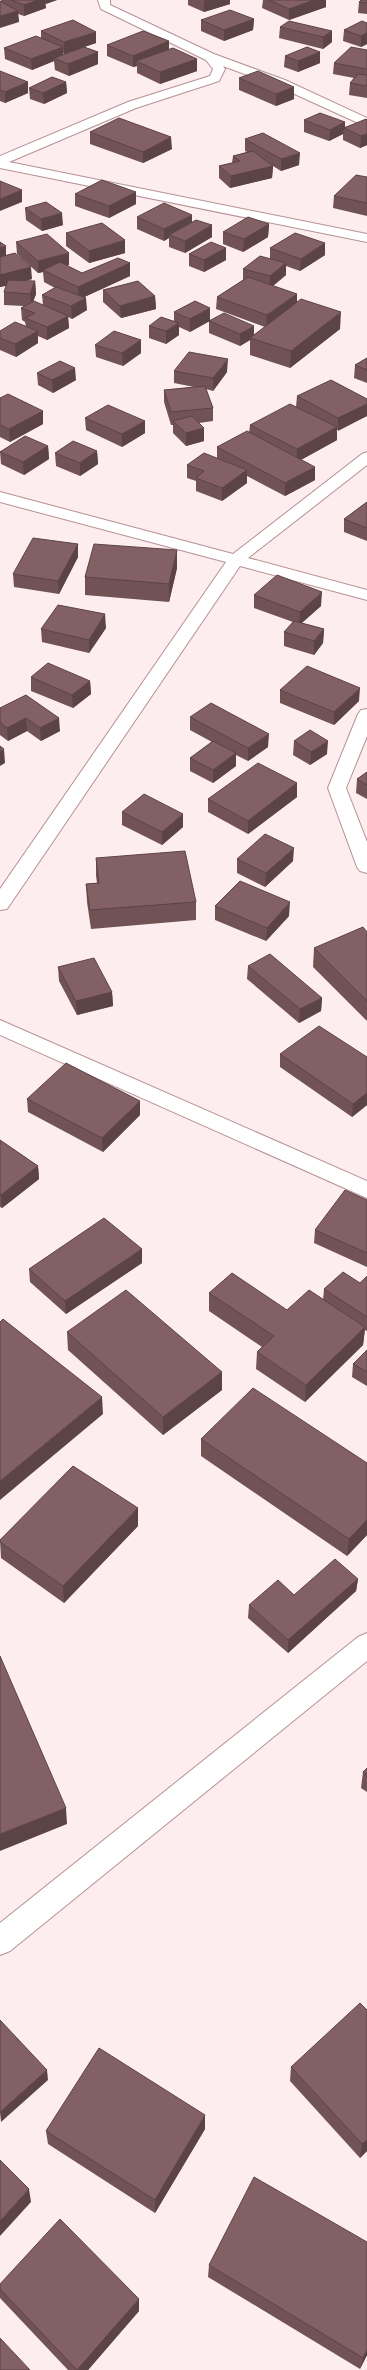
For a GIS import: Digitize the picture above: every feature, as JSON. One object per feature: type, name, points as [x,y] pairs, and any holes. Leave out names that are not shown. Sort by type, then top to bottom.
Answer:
[{"type":"street","points":[[104,0],[105,7],[210,57],[281,83],[340,108],[367,123]]},
{"type":"street","points":[[0,161],[132,105],[215,78],[219,69],[210,57]]},
{"type":"street","points":[[0,164],[367,238]]},
{"type":"street","points":[[0,904],[236,560],[367,457]]},
{"type":"street","points":[[0,497],[367,595]]},
{"type":"street","points":[[367,714],[337,788],[367,867]]},
{"type":"street","points":[[0,1028],[367,1190]]},
{"type":"street","points":[[0,1941],[367,1645]]},
{"type":"building","points":[[11,0],[38,0],[24,5]]},
{"type":"building","points":[[269,0],[314,0],[289,9]]},
{"type":"building","points":[[361,0],[367,0],[367,3],[359,2]]},
{"type":"building","points":[[0,1],[18,11],[0,16]]},
{"type":"building","points":[[230,10],[254,19],[224,30],[201,20]]},
{"type":"building","points":[[73,20],[96,32],[64,42],[41,31]]},
{"type":"building","points":[[289,21],[332,31],[323,37],[280,27]]},
{"type":"building","points":[[362,21],[367,23],[367,33],[361,36],[344,30]]},
{"type":"building","points":[[143,31],[169,41],[133,56],[107,45]]},
{"type":"building","points":[[36,36],[63,47],[31,59],[4,48]]},
{"type":"building","points":[[84,47],[98,52],[68,64],[54,58]]},
{"type":"building","points":[[307,47],[320,52],[298,61],[285,56]]},
{"type":"building","points":[[351,47],[367,50],[367,69],[334,63]]},
{"type":"building","points":[[173,48],[197,59],[160,72],[136,61]]},
{"type":"building","points":[[0,71],[28,82],[5,92],[0,90]]},
{"type":"building","points":[[258,71],[294,87],[276,94],[239,78]]},
{"type":"building","points":[[358,74],[367,75],[367,86],[350,83]]},
{"type":"building","points":[[52,77],[66,82],[43,93],[29,88]]},
{"type":"building","points":[[320,113],[345,122],[330,130],[304,120]]},
{"type":"building","points":[[119,118],[171,137],[143,152],[90,132]]},
{"type":"building","points":[[366,119],[367,134],[361,136],[344,128]]},
{"type":"building","points":[[263,133],[300,153],[281,159],[245,139]]},
{"type":"building","points":[[253,151],[273,166],[231,176],[219,166],[240,161],[233,156]]},
{"type":"building","points":[[356,175],[367,177],[367,203],[334,196]]},
{"type":"building","points":[[102,180],[136,192],[109,206],[75,194]]},
{"type":"building","points":[[0,181],[22,190],[0,199]]},
{"type":"building","points":[[46,202],[62,213],[41,219],[25,208]]},
{"type":"building","points":[[164,203],[192,215],[164,229],[137,217]]},
{"type":"building","points":[[248,217],[269,224],[244,239],[223,232]]},
{"type":"building","points":[[196,220],[212,225],[185,241],[169,235]]},
{"type":"building","points":[[102,223],[125,240],[89,251],[66,233]]},
{"type":"building","points":[[295,233],[325,243],[301,259],[270,248]]},
{"type":"building","points":[[47,234],[69,253],[38,261],[16,242]]},
{"type":"building","points":[[0,242],[6,246],[0,248]]},
{"type":"building","points":[[211,242],[226,248],[204,260],[189,254]]},
{"type":"building","points":[[15,253],[31,267],[0,275],[0,257]]},
{"type":"building","points":[[260,256],[286,263],[270,276],[243,269]]},
{"type":"building","points":[[118,258],[130,263],[78,287],[43,270],[60,262],[82,273]]},
{"type":"building","points":[[248,277],[297,294],[267,315],[217,297]]},
{"type":"building","points":[[8,280],[35,281],[30,294],[4,292]]},
{"type":"building","points":[[138,281],[155,296],[120,306],[103,290]]},
{"type":"building","points":[[56,287],[86,298],[71,306],[42,295]]},
{"type":"building","points":[[301,299],[341,312],[291,351],[250,338]]},
{"type":"building","points":[[34,301],[68,316],[47,327],[25,318],[35,313],[21,308]]},
{"type":"building","points":[[195,301],[210,308],[190,319],[174,312]]},
{"type":"building","points":[[224,313],[254,326],[240,334],[209,321]]},
{"type":"building","points":[[161,317],[179,323],[166,331],[149,326]]},
{"type":"building","points":[[15,322],[38,331],[15,344],[0,338],[0,331]]},
{"type":"building","points":[[114,331],[141,340],[122,353],[95,345]]},
{"type":"building","points":[[189,352],[228,359],[213,378],[174,371]]},
{"type":"building","points":[[367,358],[367,370],[355,365]]},
{"type":"building","points":[[60,361],[75,368],[52,380],[37,373]]},
{"type":"building","points":[[331,380],[367,399],[367,404],[338,418],[297,396]]},
{"type":"building","points":[[205,386],[213,408],[171,412],[164,390]]},
{"type":"building","points":[[8,394],[43,411],[9,429],[0,425],[0,398]]},
{"type":"building","points":[[290,404],[337,427],[297,449],[250,425]]},
{"type":"building","points":[[108,405],[145,421],[122,434],[85,418]]},
{"type":"building","points":[[192,416],[204,428],[186,433],[173,421]]},
{"type":"building","points":[[247,431],[315,467],[285,483],[217,447]]},
{"type":"building","points":[[25,436],[48,446],[23,462],[0,452]]},
{"type":"building","points":[[73,441],[97,451],[80,463],[55,453]]},
{"type":"building","points":[[204,453],[247,470],[222,488],[196,478],[204,471],[187,465]]},
{"type":"building","points":[[367,502],[367,528],[344,519]]},
{"type":"building","points":[[33,538],[78,544],[58,581],[13,574]]},
{"type":"building","points":[[94,544],[177,550],[169,584],[85,577]]},
{"type":"building","points":[[277,575],[322,592],[300,612],[254,595]]},
{"type":"building","points":[[58,605],[105,614],[89,640],[41,629]]},
{"type":"building","points":[[294,621],[324,629],[314,641],[284,632]]},
{"type":"building","points":[[48,663],[90,681],[72,695],[31,677]]},
{"type":"building","points":[[307,666],[360,688],[334,712],[280,690]]},
{"type":"building","points":[[26,695],[59,718],[40,728],[26,718],[7,728],[0,722],[0,708]]},
{"type":"building","points":[[211,703],[269,734],[248,748],[190,717]]},
{"type":"building","points":[[310,730],[328,741],[311,752],[294,741]]},
{"type":"building","points":[[213,741],[236,753],[213,770],[190,758]]},
{"type":"building","points":[[0,746],[4,749],[0,752]]},
{"type":"building","points":[[258,763],[297,783],[248,821],[208,799]]},
{"type":"building","points":[[367,772],[367,785],[357,779]]},
{"type":"building","points":[[144,794],[183,814],[162,832],[122,812]]},
{"type":"building","points":[[265,834],[294,848],[266,873],[237,859]]},
{"type":"building","points":[[185,851],[196,902],[90,910],[86,884],[99,883],[96,858]]},
{"type":"building","points":[[240,881],[290,902],[267,928],[215,906]]},
{"type":"building","points":[[363,927],[367,932],[367,1001],[314,948]]},
{"type":"building","points":[[270,954],[322,998],[300,1009],[248,966]]},
{"type":"building","points":[[94,958],[112,992],[76,1001],[58,967]]},
{"type":"building","points":[[319,1026],[367,1057],[367,1093],[353,1104],[280,1054]]},
{"type":"building","points":[[66,1063],[140,1101],[102,1138],[27,1099]]},
{"type":"building","points":[[0,1140],[38,1166],[1,1195],[0,1194]]},
{"type":"building","points":[[345,1190],[367,1200],[367,1253],[315,1230]]},
{"type":"building","points":[[104,1218],[142,1249],[65,1301],[29,1269]]},
{"type":"building","points":[[343,1272],[360,1283],[367,1276],[367,1317],[324,1289]]},
{"type":"building","points":[[232,1273],[287,1310],[309,1290],[365,1327],[306,1385],[257,1352],[274,1336],[209,1293]]},
{"type":"building","points":[[126,1290],[222,1372],[163,1417],[67,1332]]},
{"type":"building","points":[[3,1319],[102,1397],[0,1481],[0,1322]]},
{"type":"building","points":[[367,1350],[367,1372],[353,1364]]},
{"type":"building","points":[[253,1388],[367,1463],[367,1520],[349,1539],[201,1439]]},
{"type":"building","points":[[73,1466],[138,1508],[63,1586],[0,1542],[0,1540]]},
{"type":"building","points":[[335,1559],[358,1579],[288,1640],[249,1605],[278,1580],[294,1595]]},
{"type":"building","points":[[0,1656],[66,1808],[0,1834]]},
{"type":"building","points":[[367,1768],[367,1775],[363,1772]]},
{"type":"building","points":[[360,2003],[367,2010],[367,2140],[362,2144],[291,2067]]},
{"type":"building","points":[[0,2020],[47,2070],[0,2112]]},
{"type":"building","points":[[99,2048],[205,2115],[155,2200],[46,2131]]},
{"type":"building","points":[[0,2160],[29,2189],[0,2221]]},
{"type":"building","points":[[254,2177],[367,2242],[367,2349],[363,2358],[209,2265]]},
{"type":"building","points":[[60,2219],[139,2299],[77,2370],[0,2289],[0,2284]]},
{"type":"building","points":[[0,2338],[30,2370],[0,2370]]}]
